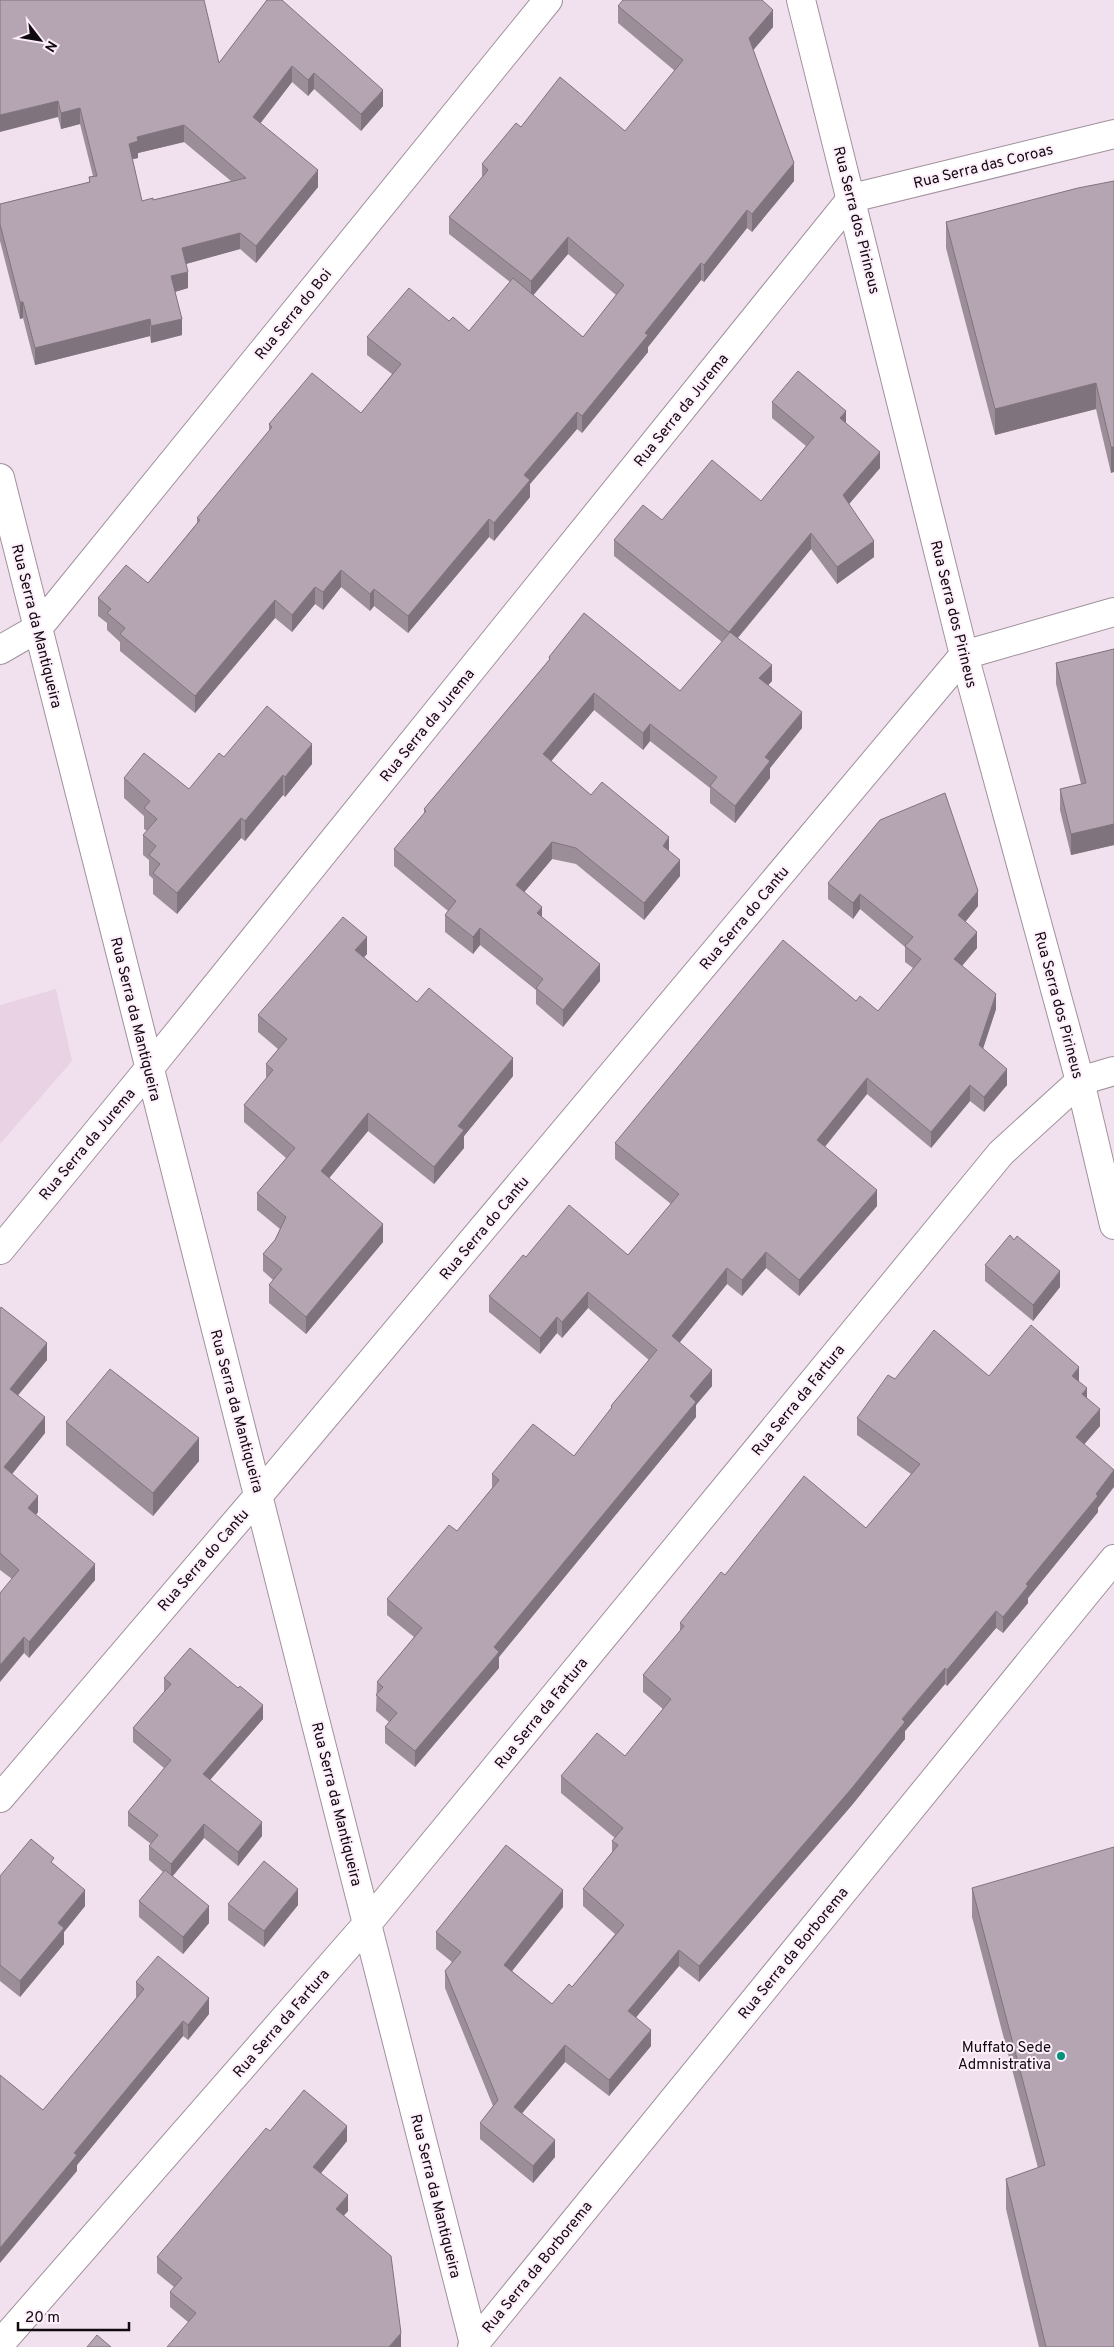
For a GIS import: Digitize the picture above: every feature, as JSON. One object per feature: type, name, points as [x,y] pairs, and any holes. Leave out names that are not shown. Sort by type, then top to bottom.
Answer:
[{"type":"street","name":"Rua Serra do Boi","points":[[38,628],[548,0]]},
{"type":"street","name":"Rua Serra dos Pirineus","points":[[801,0],[852,198],[964,655],[1080,1081],[1114,1225]]},
{"type":"street","name":"Rua Serra das Coroas","points":[[852,198],[1114,134]]},
{"type":"street","name":"Rua Serra da Jurema","points":[[0,1250],[148,1070],[852,198]]},
{"type":"street","name":"Rua Serra da Mantiqueira","points":[[0,478],[148,1070],[259,1496],[473,2346]]},
{"type":"street","points":[[964,655],[1114,612]]},
{"type":"street","points":[[0,650],[38,628]]},
{"type":"street","name":"Rua Serra do Cantu","points":[[0,1798],[259,1496],[964,655]]},
{"type":"street","points":[[1080,1081],[1114,1071]]},
{"type":"street","name":"Rua Serra da Fartura","points":[[0,2344],[367,1924],[1001,1153],[1080,1081]]},
{"type":"street","name":"Rua Serra da Borborema","points":[[473,2346],[1114,1560]]},
{"type":"shaded area","points":[[56,989],[72,1061],[0,1144],[0,1005]]},
{"type":"building","points":[[0,0],[204,0],[219,63],[267,0],[282,0],[383,90],[361,114],[314,73],[308,80],[292,66],[253,117],[318,170],[256,246],[240,233],[182,248],[188,272],[171,276],[182,319],[151,326],[150,319],[35,348],[23,302],[20,302],[0,224],[0,204],[90,182],[89,177],[97,176],[80,108],[61,113],[58,101],[0,115]],"holes":[[[184,125],[246,178],[142,201],[129,144],[138,141],[137,137]]]},
{"type":"building","points":[[623,0],[762,0],[773,10],[749,38],[794,163],[752,214],[747,210],[704,265],[701,263],[645,333],[648,335],[582,416],[577,412],[524,475],[530,480],[494,523],[489,519],[408,616],[374,589],[370,594],[341,570],[323,592],[315,587],[292,615],[275,600],[195,696],[120,634],[125,628],[107,613],[111,609],[98,598],[126,565],[148,583],[200,520],[197,518],[272,427],[269,424],[312,373],[361,413],[401,364],[367,337],[409,288],[449,321],[453,317],[469,331],[513,278],[583,337],[624,285],[568,237],[531,281],[449,217],[488,170],[482,164],[516,123],[521,127],[560,77],[625,131],[683,60],[618,6]]},
{"type":"building","points":[[1114,181],[1114,447],[1111,447],[1096,383],[995,409],[946,222],[1078,188]]},
{"type":"building","points":[[798,371],[846,411],[840,418],[880,452],[843,495],[874,541],[837,567],[811,533],[729,632],[614,540],[643,505],[662,520],[712,460],[761,501],[814,437],[772,402]]},
{"type":"building","points":[[584,613],[680,691],[730,632],[772,665],[759,678],[802,712],[765,757],[770,761],[735,806],[710,786],[717,777],[650,724],[643,733],[594,693],[543,754],[591,795],[602,782],[669,837],[663,846],[680,860],[644,903],[576,848],[552,842],[516,885],[542,907],[537,913],[600,964],[563,1010],[536,988],[543,979],[480,928],[473,937],[445,915],[456,901],[394,849],[426,811],[424,809],[550,659],[549,657]]},
{"type":"building","points":[[1114,649],[1114,824],[1071,834],[1060,789],[1086,783],[1056,663]]},
{"type":"building","points":[[267,706],[312,744],[285,777],[283,775],[245,821],[241,818],[177,893],[153,873],[160,864],[149,855],[156,846],[143,835],[157,819],[144,808],[150,801],[124,778],[144,753],[189,789],[219,753],[224,757]]},
{"type":"building","points":[[945,793],[978,891],[958,915],[977,932],[954,959],[996,994],[979,1045],[1007,1069],[984,1097],[970,1085],[931,1132],[867,1078],[817,1140],[877,1190],[799,1280],[766,1252],[742,1280],[727,1268],[672,1336],[712,1370],[690,1396],[696,1402],[494,1647],[499,1652],[415,1751],[385,1727],[397,1713],[376,1695],[383,1687],[377,1682],[422,1628],[387,1599],[449,1525],[457,1531],[499,1480],[492,1474],[533,1424],[574,1456],[611,1406],[657,1350],[588,1292],[562,1322],[557,1317],[540,1338],[489,1296],[523,1255],[526,1257],[569,1205],[628,1255],[679,1194],[615,1143],[783,940],[856,1001],[860,996],[878,1011],[921,959],[905,946],[913,937],[860,894],[853,903],[828,883],[880,820]]},
{"type":"building","points":[[343,917],[367,937],[355,950],[417,1002],[429,988],[513,1058],[458,1126],[464,1130],[434,1167],[368,1113],[321,1171],[383,1224],[306,1317],[269,1285],[282,1269],[263,1254],[275,1240],[286,1217],[257,1193],[295,1148],[244,1105],[273,1070],[266,1064],[287,1039],[258,1015]]},
{"type":"building","points":[[1010,1235],[1014,1240],[1017,1236],[1060,1271],[1033,1305],[985,1265]]},
{"type":"building","points":[[1,1307],[47,1343],[10,1389],[45,1417],[4,1467],[38,1496],[28,1508],[95,1564],[29,1642],[24,1637],[0,1665],[0,1593],[19,1570],[0,1553]]},
{"type":"building","points":[[1031,1325],[1079,1367],[1072,1376],[1087,1388],[1082,1394],[1100,1409],[1076,1437],[1114,1470],[1096,1494],[1098,1496],[1026,1584],[1028,1586],[1003,1617],[996,1611],[947,1670],[945,1668],[902,1719],[905,1722],[852,1788],[699,1966],[679,1950],[628,2011],[651,2030],[609,2080],[565,2045],[514,2107],[555,2140],[533,2166],[480,2123],[498,2100],[445,1971],[461,1952],[436,1932],[506,1845],[563,1890],[504,1965],[552,2004],[569,1984],[572,1987],[624,1925],[583,1889],[618,1845],[612,1841],[623,1828],[561,1776],[597,1733],[625,1756],[671,1699],[643,1675],[684,1626],[680,1623],[721,1572],[725,1575],[804,1476],[866,1528],[920,1464],[857,1418],[888,1375],[895,1379],[934,1330],[989,1376]]},
{"type":"building","points":[[110,1369],[199,1438],[153,1493],[66,1422]]},
{"type":"building","points":[[190,1648],[238,1688],[240,1686],[263,1705],[203,1774],[262,1822],[238,1852],[204,1824],[171,1864],[149,1846],[158,1835],[128,1812],[171,1760],[133,1728],[171,1684],[164,1678]]},
{"type":"building","points":[[31,1839],[54,1858],[51,1862],[85,1890],[58,1923],[64,1928],[20,1981],[0,1965],[0,1876]]},
{"type":"building","name":"Muffato Sede Admnistrativa","points":[[1114,1847],[1114,2347],[1046,2347],[1006,2179],[1045,2165],[972,1888]]},
{"type":"building","points":[[264,1861],[298,1889],[264,1931],[228,1904]]},
{"type":"building","points":[[165,1870],[209,1906],[183,1937],[139,1901]]},
{"type":"building","points":[[158,1956],[209,1998],[188,2025],[183,2021],[74,2153],[77,2155],[0,2248],[0,2075],[43,2110],[144,1989],[136,1982]]},
{"type":"building","points":[[304,2090],[347,2126],[313,2167],[348,2195],[336,2209],[391,2256],[401,2333],[389,2347],[167,2347],[196,2313],[170,2292],[182,2278],[157,2257],[266,2128],[270,2131]]},
{"type":"building","points":[[97,2335],[111,2347],[87,2347]]},
{"type":"place","name":"Muffato Sede Admnistrativa","points":[[1061,2056]]}]
